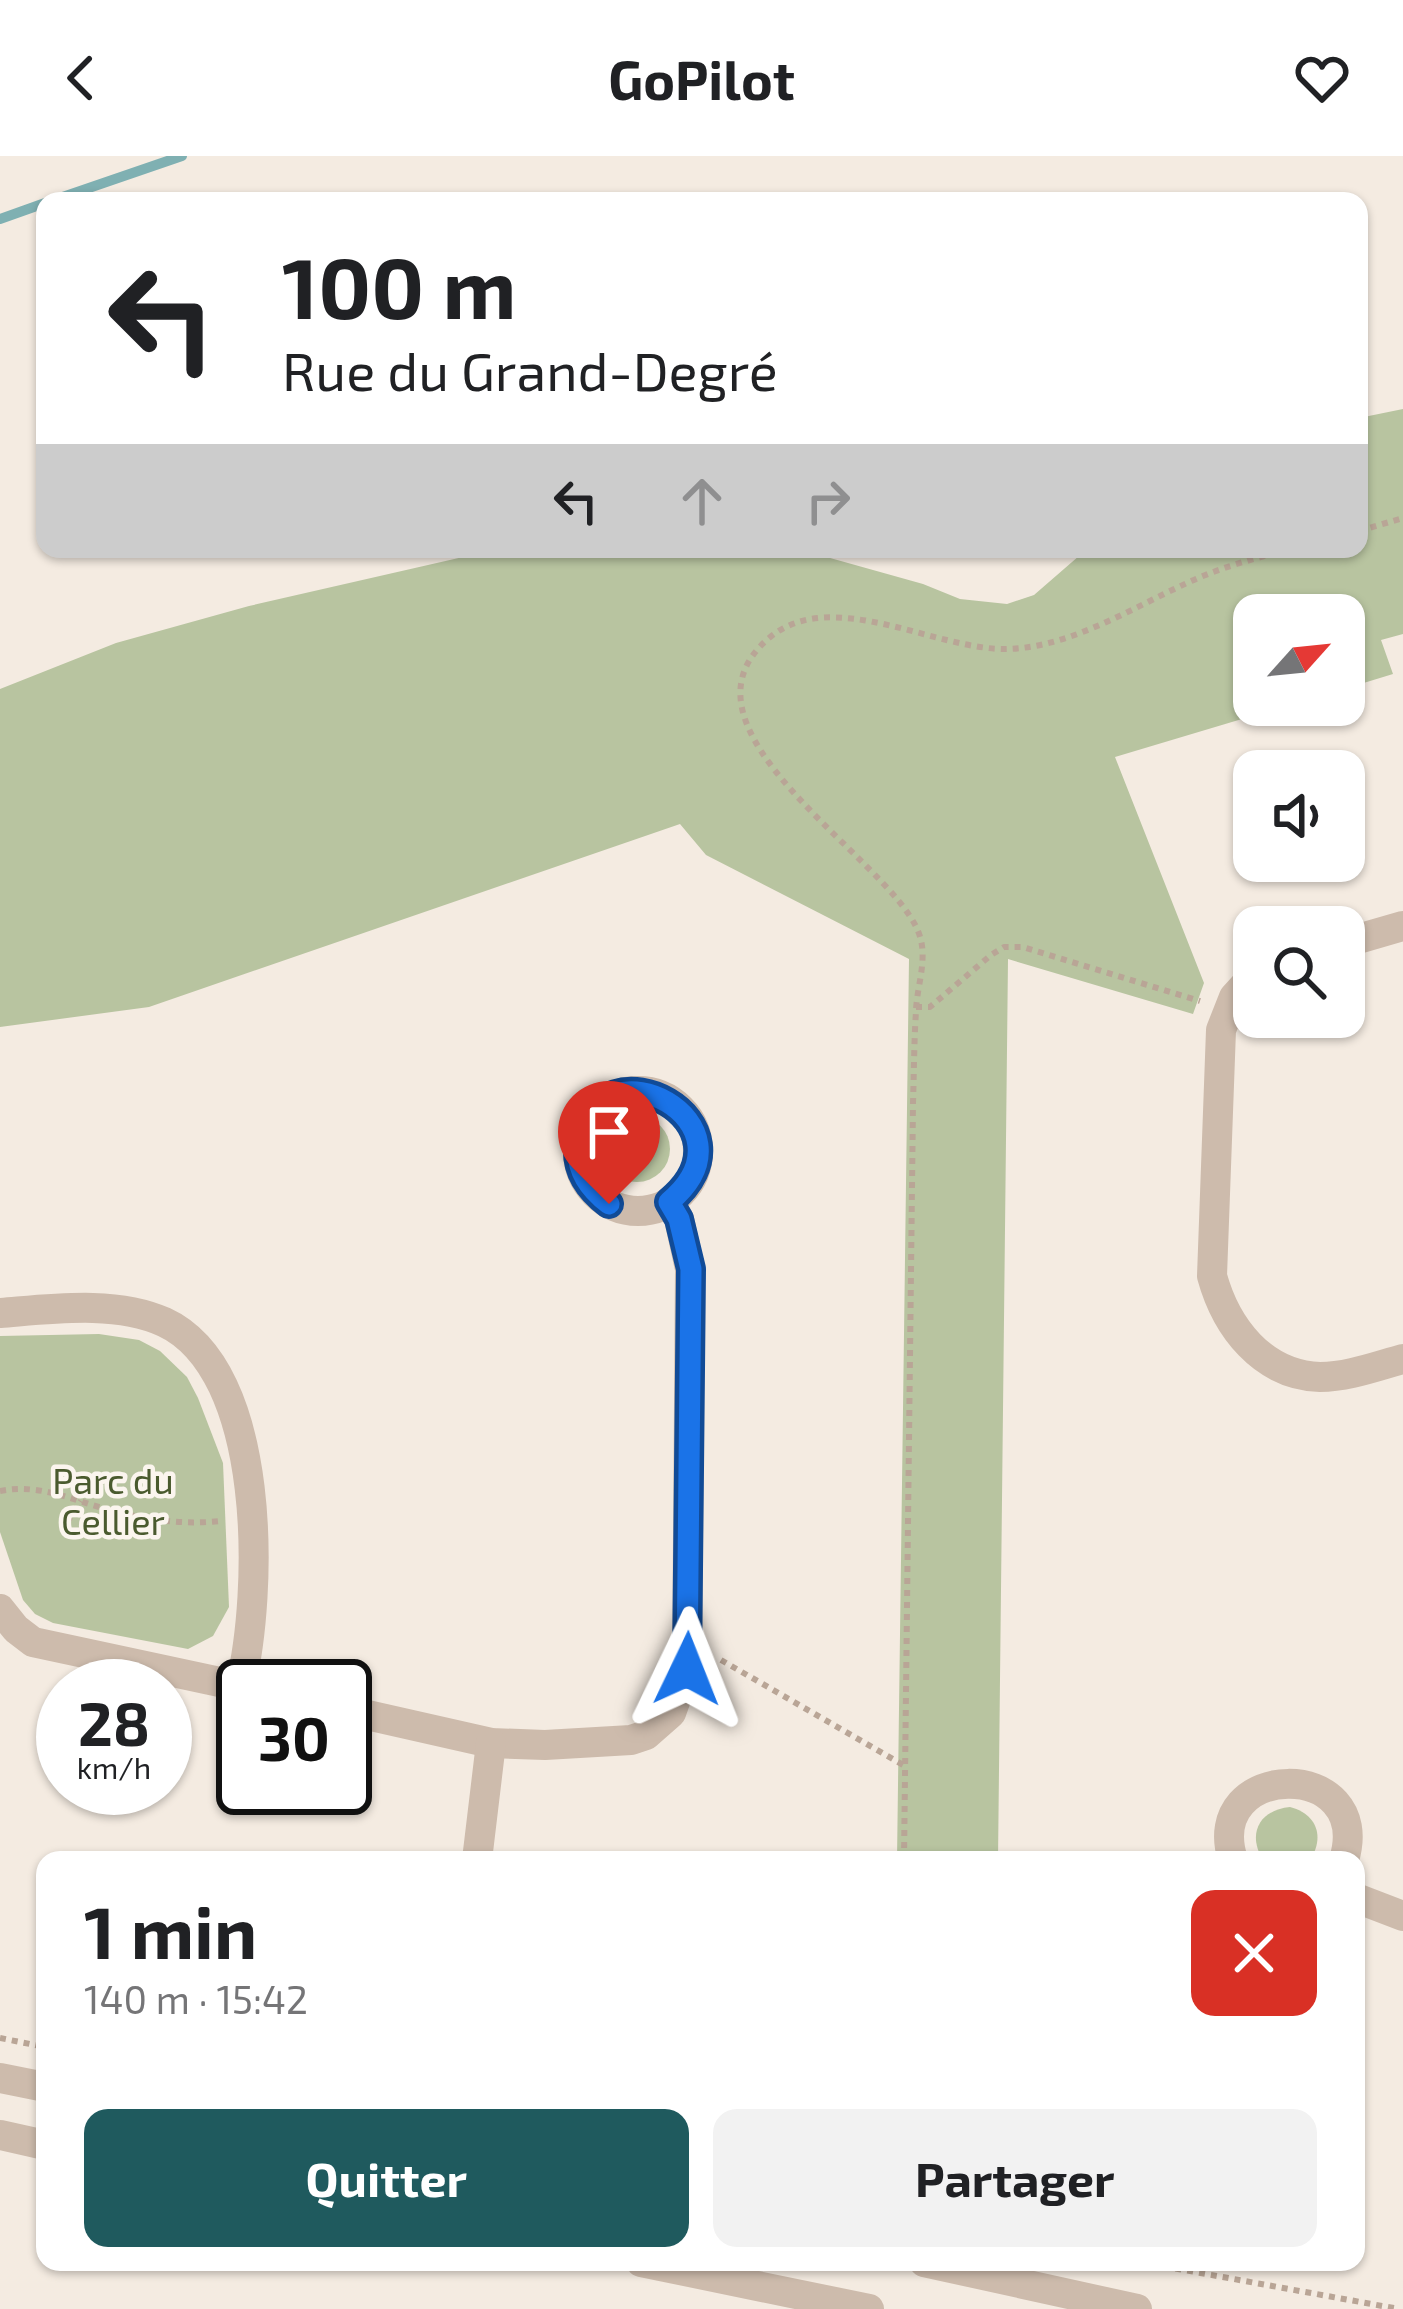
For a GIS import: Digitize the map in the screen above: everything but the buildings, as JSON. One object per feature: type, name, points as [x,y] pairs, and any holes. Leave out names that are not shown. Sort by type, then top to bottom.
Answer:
[{"type":"street","points":[[1365,938],[1403,926]]},
{"type":"street","points":[[1233,1000],[1221,1030],[1212,1252],[1217,1296],[1255,1352],[1294,1372],[1321,1377],[1403,1359]]},
{"type":"street","points":[[372,1716],[491,1742],[545,1745],[631,1740],[671,1713],[684,1685],[689,1622],[691,1269],[679,1219],[669,1202]]},
{"type":"street","points":[[0,1313],[59,1309],[147,1315],[172,1326],[204,1355],[224,1391],[245,1448],[254,1600],[248,1659]]},
{"type":"street","points":[[0,1609],[33,1642],[216,1681]]},
{"type":"street","points":[[478,1851],[491,1742]]},
{"type":"street","points":[[1232,1851],[1230,1830],[1236,1812],[1265,1786],[1285,1781],[1323,1792],[1338,1807],[1346,1826],[1346,1851]]},
{"type":"street","points":[[1365,1901],[1403,1916]]},
{"type":"street","points":[[0,2078],[36,2085]]},
{"type":"street","points":[[0,2135],[36,2142]]},
{"type":"street","points":[[685,2271],[869,2309]]},
{"type":"street","points":[[961,2271],[1100,2305],[1137,2309]]},
{"type":"path","points":[[1368,528],[1403,518]]},
{"type":"path","points":[[904,1851],[916,1007],[924,951],[911,915],[781,778],[750,733],[742,715],[741,693],[751,660],[766,640],[798,622],[833,618],[981,647],[1029,646],[1144,606],[1188,582],[1257,558]]},
{"type":"path","points":[[916,1007],[929,1007],[1004,947],[1023,947],[1197,999]]},
{"type":"path","points":[[0,1491],[27,1487],[164,1520],[226,1520]]},
{"type":"path","points":[[67,1522],[81,1501]]},
{"type":"path","points":[[714,1656],[905,1766]]},
{"type":"path","points":[[0,2038],[36,2045]]},
{"type":"path","points":[[1190,2271],[1399,2309]]},
{"type":"green space","points":[[1403,409],[1403,634],[1381,640],[1393,674],[1365,683],[1365,594],[1233,594],[1233,722],[1115,757],[1204,983],[1193,1014],[1008,959],[998,1851],[897,1851],[909,959],[706,855],[680,824],[149,1007],[0,1027],[0,689],[116,643],[249,606],[459,558],[830,558],[960,599],[1007,604],[1034,595],[1077,558],[1368,558],[1368,416]]},
{"type":"green space","points":[[637,1116],[660,1126],[670,1149],[660,1172],[637,1182],[614,1172],[604,1149],[614,1126]]},
{"type":"green space","name":"Parc du Cellier","points":[[99,1334],[139,1340],[160,1351],[187,1377],[223,1463],[229,1607],[213,1636],[188,1649],[53,1623],[35,1614],[23,1600],[0,1532],[0,1336]]},
{"type":"green space","points":[[1290,1807],[1307,1815],[1316,1828],[1315,1851],[1258,1851],[1259,1825],[1279,1809]]},
{"type":"waterway","points":[[77,192],[182,156]]},
{"type":"waterway","points":[[0,219],[36,206]]},
{"type":"route","points":[[609,1204],[582,1174],[580,1133],[604,1101],[623,1092],[660,1095],[688,1120],[696,1137],[697,1156],[693,1174],[669,1202],[679,1219],[691,1269],[687,1669]]}]
